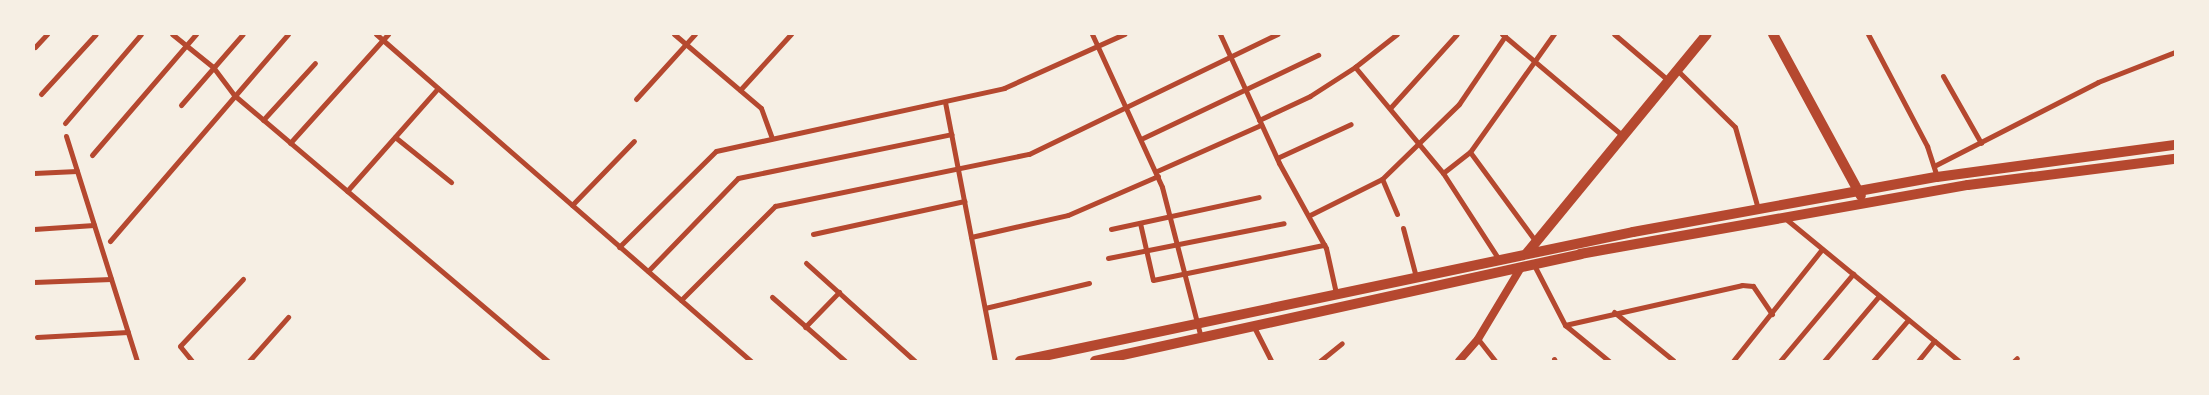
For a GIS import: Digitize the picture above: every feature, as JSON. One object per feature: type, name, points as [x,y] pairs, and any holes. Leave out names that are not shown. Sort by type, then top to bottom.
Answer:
[{"type":"main road","points":[[1520,269],[1528,252],[1669,81],[1675,68],[1707,34]]},
{"type":"main road","points":[[1774,34],[1864,202]]},
{"type":"main road","points":[[1020,361],[1528,252],[1937,177],[2175,145]]},
{"type":"main road","points":[[1095,361],[1534,266],[1786,219],[1864,202],[2175,159]]},
{"type":"street","points":[[35,46],[46,34]]},
{"type":"street","points":[[41,94],[96,34]]},
{"type":"street","points":[[65,123],[141,34]]},
{"type":"street","points":[[172,34],[213,67],[234,95],[548,361]]},
{"type":"street","points":[[92,155],[196,34]]},
{"type":"street","points":[[181,104],[243,34]]},
{"type":"street","points":[[110,241],[288,34]]},
{"type":"street","points":[[376,34],[751,361]]},
{"type":"street","points":[[290,143],[388,34]]},
{"type":"street","points":[[674,34],[765,112],[772,138]]},
{"type":"street","points":[[636,99],[695,34]]},
{"type":"street","points":[[740,90],[792,34]]},
{"type":"street","points":[[1092,34],[1129,107],[1157,173],[1201,339]]},
{"type":"street","points":[[620,247],[712,154],[772,138],[1004,88],[1124,34]]},
{"type":"street","points":[[1220,34],[1277,158],[1310,215],[1324,245],[1336,293]]},
{"type":"street","points":[[681,300],[775,206],[1029,154],[1278,34]]},
{"type":"street","points":[[971,237],[1068,215],[1157,173],[1310,96],[1354,67],[1397,34]]},
{"type":"street","points":[[1390,107],[1457,34]]},
{"type":"street","points":[[1443,173],[1470,152],[1554,34]]},
{"type":"street","points":[[1614,34],[1669,81]]},
{"type":"street","points":[[1868,34],[1934,166],[1937,177]]},
{"type":"street","points":[[1310,215],[1382,179],[1420,144],[1459,104],[1503,35],[1533,63],[1623,136]]},
{"type":"street","points":[[1934,166],[2124,70],[2175,52]]},
{"type":"street","points":[[1143,138],[1318,55]]},
{"type":"street","points":[[264,120],[315,64]]},
{"type":"street","points":[[1354,67],[1390,107],[1443,173],[1498,258]]},
{"type":"street","points":[[1675,68],[1735,127],[1758,210]]},
{"type":"street","points":[[1943,76],[1981,143]]},
{"type":"street","points":[[347,191],[438,88]]},
{"type":"street","points":[[945,102],[996,361]]},
{"type":"street","points":[[1277,158],[1351,124]]},
{"type":"street","points":[[648,271],[738,178],[952,134]]},
{"type":"street","points":[[66,136],[137,361]]},
{"type":"street","points":[[395,137],[451,182]]},
{"type":"street","points":[[572,205],[634,141]]},
{"type":"street","points":[[1470,152],[1536,242]]},
{"type":"street","points":[[34,173],[77,171]]},
{"type":"street","points":[[1382,179],[1397,214]]},
{"type":"street","points":[[1111,229],[1259,197]]},
{"type":"street","points":[[813,234],[964,201]]},
{"type":"street","points":[[1786,219],[1959,361]]},
{"type":"street","points":[[1140,223],[1153,280],[1324,245]]},
{"type":"street","points":[[1108,258],[1146,252],[1284,223]]},
{"type":"street","points":[[34,229],[94,224]]},
{"type":"street","points":[[1403,228],[1416,277]]},
{"type":"street","points":[[1733,361],[1822,249]]},
{"type":"street","points":[[806,263],[915,361]]},
{"type":"street","points":[[1534,266],[1565,325],[1609,361]]},
{"type":"street","points":[[1458,361],[1478,339],[1520,269]]},
{"type":"street","points":[[1780,361],[1853,274]]},
{"type":"street","points":[[34,282],[111,279]]},
{"type":"street","points":[[192,361],[180,346],[243,279]]},
{"type":"street","points":[[985,308],[1089,283]]},
{"type":"street","points":[[1565,325],[1614,312],[1742,285],[1753,286],[1772,314]]},
{"type":"street","points":[[805,327],[839,292]]},
{"type":"street","points":[[1824,361],[1879,296]]},
{"type":"street","points":[[772,297],[845,361]]},
{"type":"street","points":[[1614,312],[1674,361]]},
{"type":"street","points":[[249,361],[288,317]]},
{"type":"street","points":[[1873,361],[1908,320]]},
{"type":"street","points":[[1254,327],[1271,361]]},
{"type":"street","points":[[37,336],[128,332]]},
{"type":"street","points":[[1478,339],[1495,361]]},
{"type":"street","points":[[1918,361],[1934,341]]},
{"type":"street","points":[[1320,361],[1342,343]]}]
